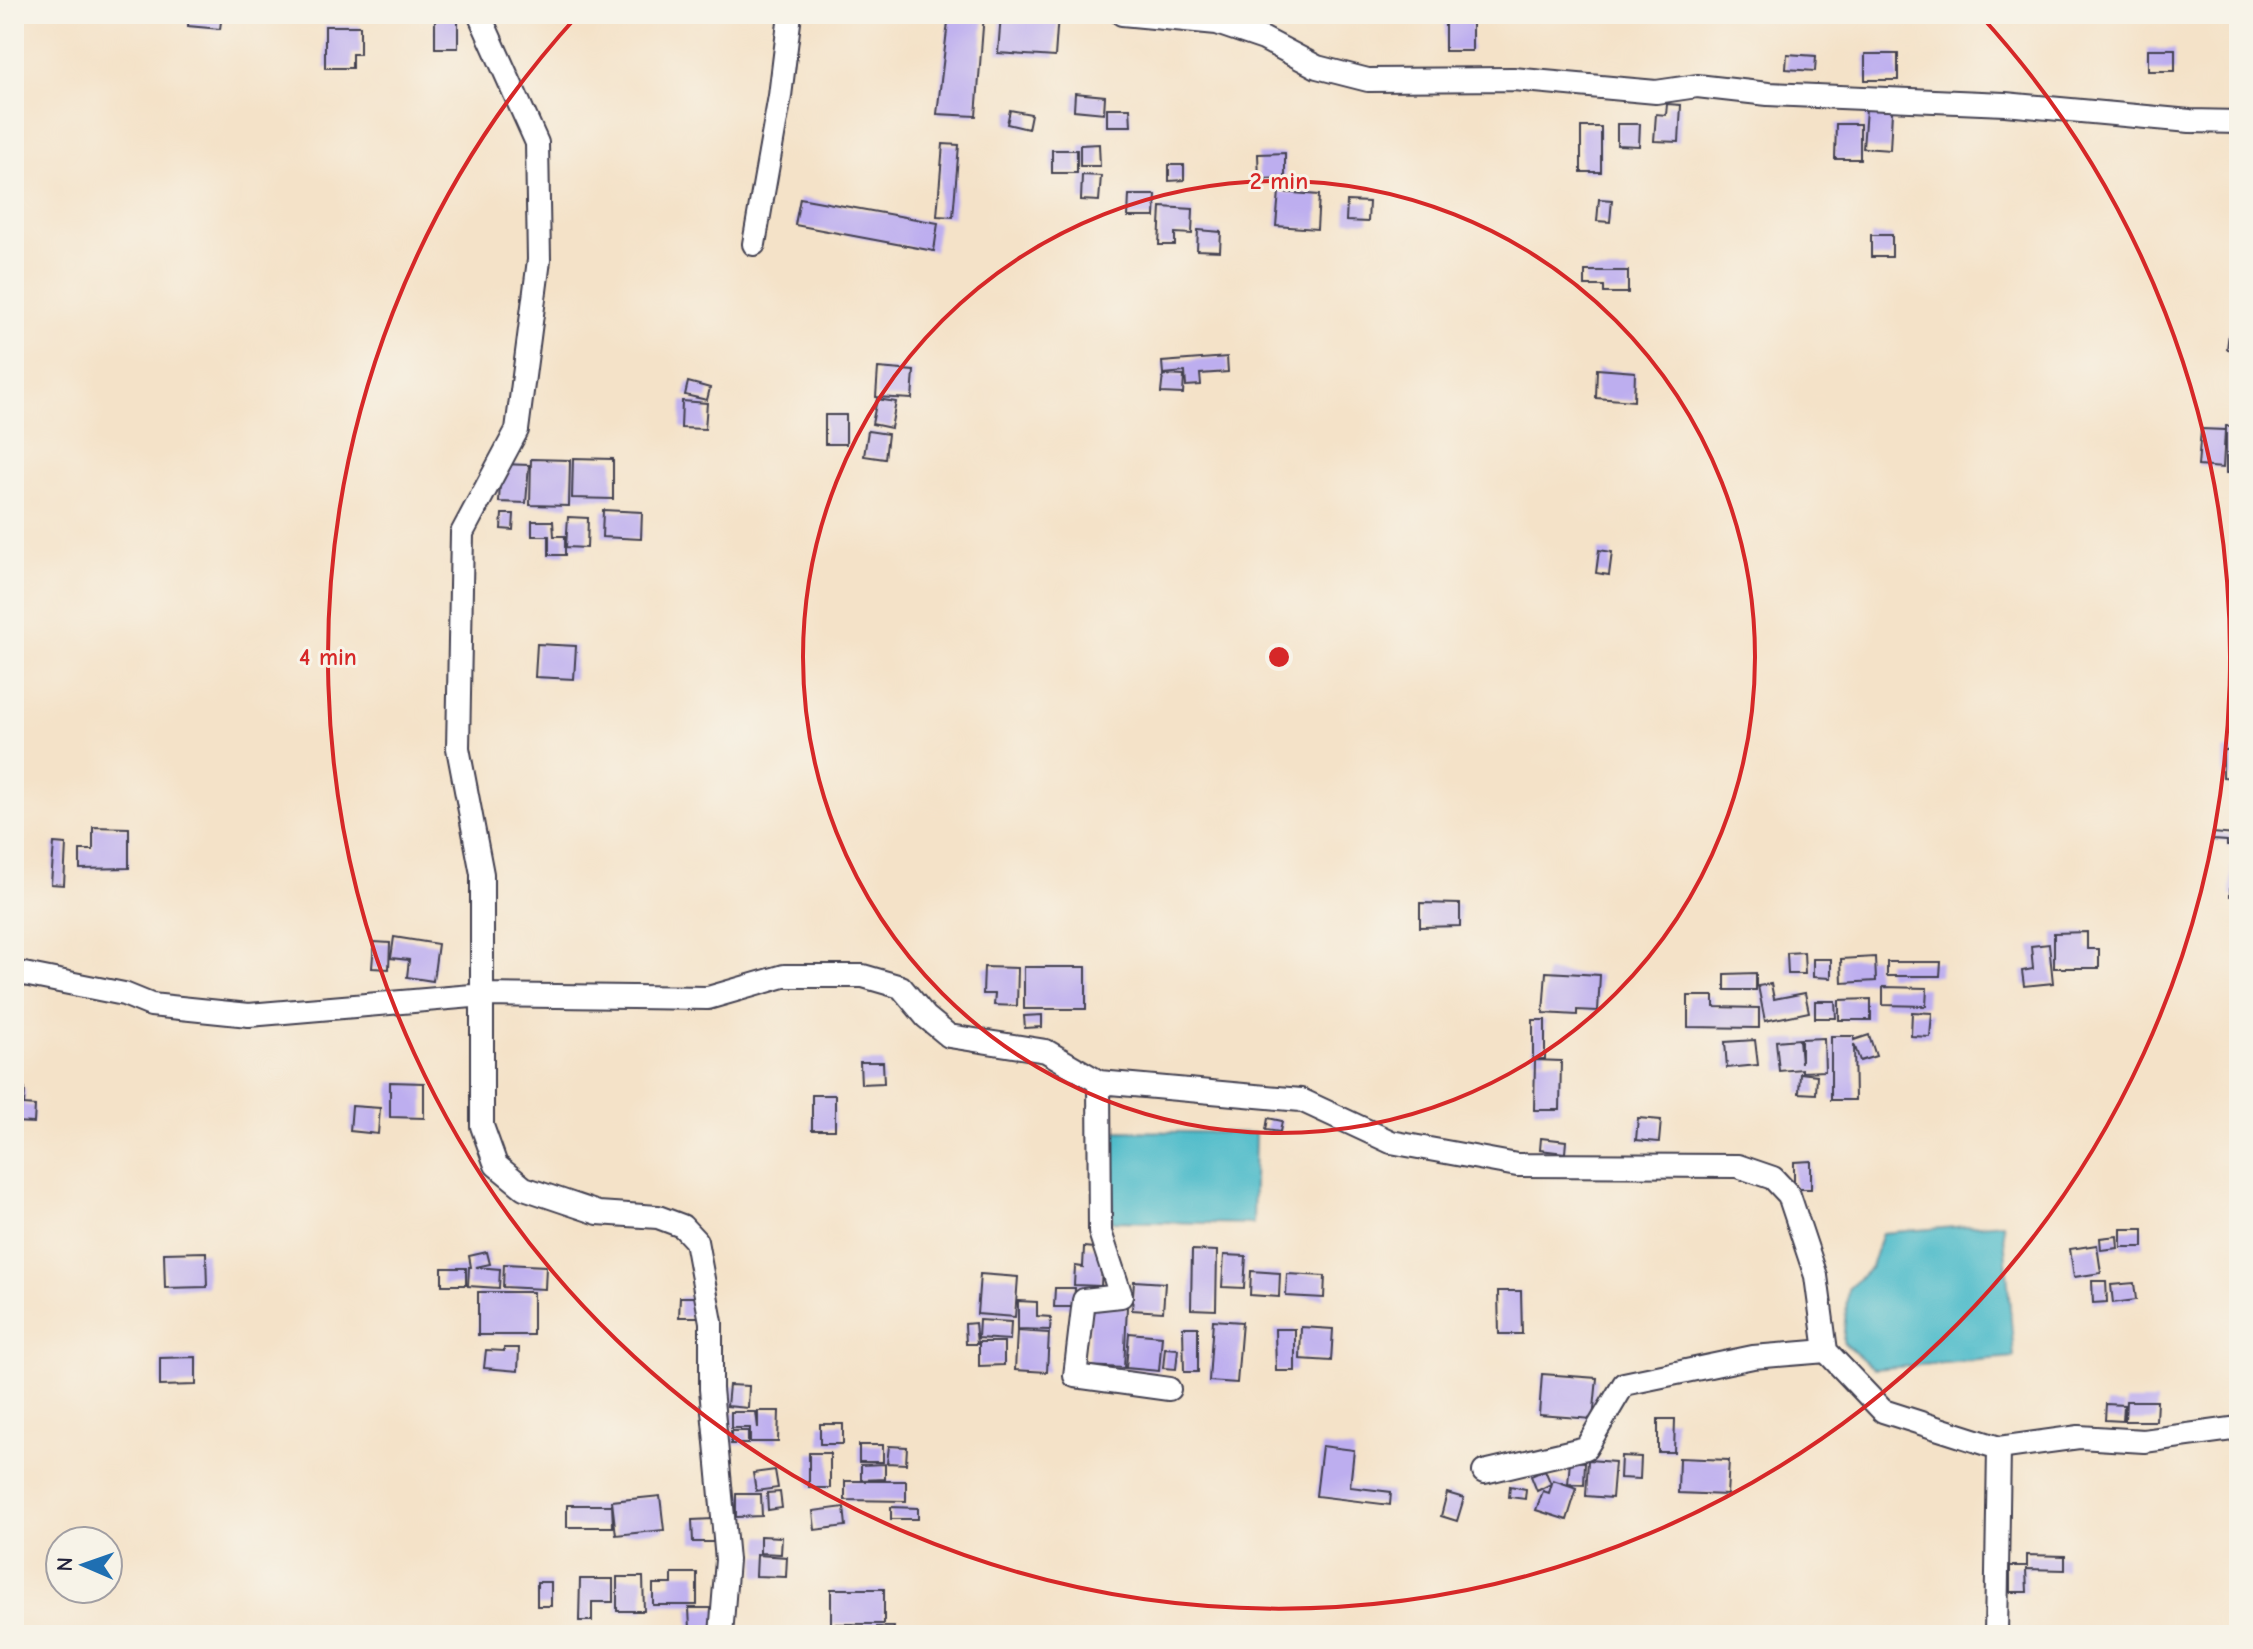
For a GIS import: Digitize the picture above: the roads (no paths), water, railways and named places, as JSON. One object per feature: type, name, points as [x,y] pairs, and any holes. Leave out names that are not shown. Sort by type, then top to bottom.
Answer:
[{"type":"street","points":[[479,14],[537,143],[539,260],[517,430],[462,533],[458,748],[482,874],[482,1126],[496,1165],[524,1188],[598,1213],[658,1217],[682,1226],[696,1241],[711,1322],[711,1389],[727,1560],[721,1635]]},
{"type":"street","points":[[754,244],[780,96],[790,14]]},
{"type":"street","points":[[1122,14],[1217,23],[1264,39],[1317,67],[1368,80],[1513,79],[1656,92],[1697,86],[1768,94],[2005,104],[2190,121],[2239,122]]},
{"type":"street","points":[[14,972],[124,994],[151,1005],[249,1015],[484,995],[708,998],[784,976],[863,976],[901,987],[926,1017],[949,1036],[1046,1051],[1099,1082],[1301,1100],[1391,1142],[1517,1165],[1738,1166],[1773,1178],[1789,1195],[1816,1276],[1826,1351],[1883,1411],[1999,1448],[2079,1437],[2144,1441],[2239,1428]]},
{"type":"street","points":[[1099,1082],[1100,1232],[1121,1296],[1084,1300],[1075,1376],[1169,1389]]},
{"type":"street","points":[[1484,1472],[1586,1448],[1624,1384],[1753,1357],[1826,1351]]},
{"type":"street","points":[[1996,1635],[1999,1448]]},
{"type":"water","points":[[1114,1131],[1255,1133],[1253,1224],[1112,1221]]},
{"type":"water","points":[[2003,1223],[2014,1357],[1874,1369],[1843,1342],[1848,1289],[1871,1267],[1882,1233]]}]
